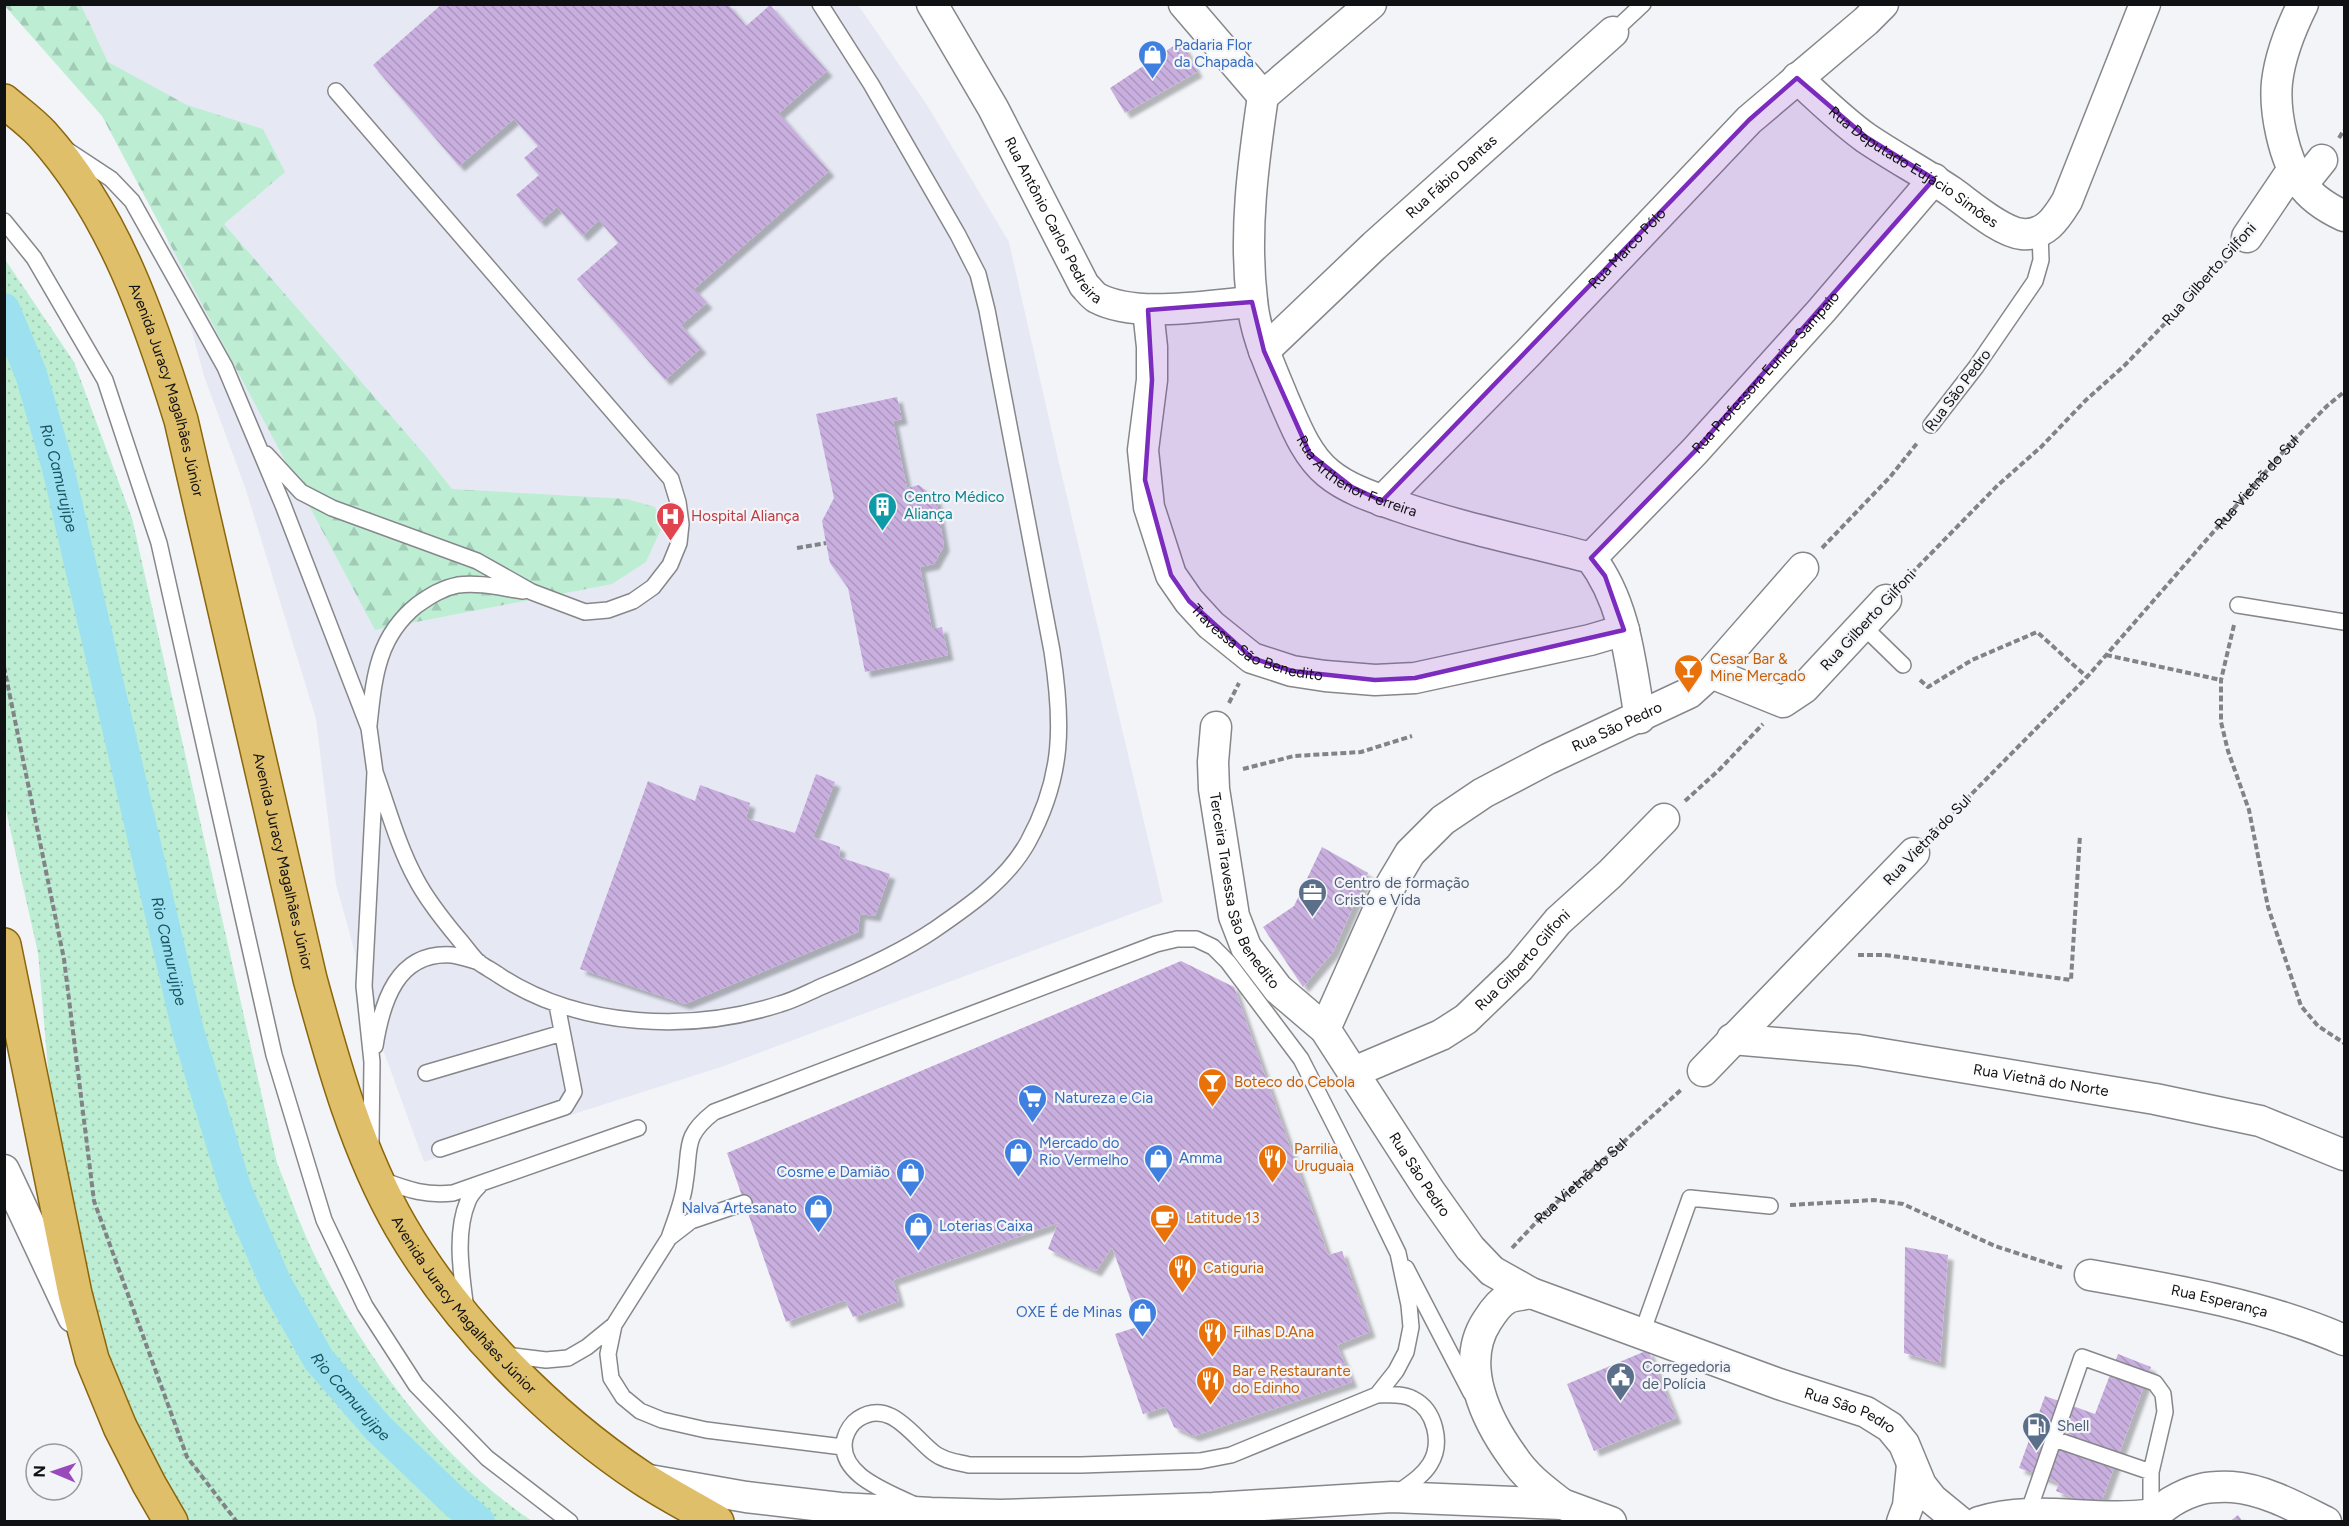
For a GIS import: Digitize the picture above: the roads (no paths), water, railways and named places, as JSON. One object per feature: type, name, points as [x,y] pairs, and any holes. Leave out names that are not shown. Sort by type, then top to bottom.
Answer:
[{"type":"main road","name":"Avenida Juracy Magalhães Júnior","points":[[4,101],[41,134],[80,183],[110,234],[138,295],[161,356],[182,420],[310,979],[346,1101],[374,1170],[401,1227],[468,1320],[537,1395],[577,1430],[643,1479],[717,1521]]},
{"type":"main road","points":[[4,945],[75,1294],[92,1359],[120,1427],[171,1521]]},
{"type":"street","name":"Rua Antônio Carlos Pedreira","points":[[932,4],[993,108],[1084,285],[1095,297],[1114,305],[1148,310],[1252,302]]},
{"type":"street","points":[[1184,4],[1263,96],[1371,4]]},
{"type":"street","name":"Rua Marco Pólo","points":[[1382,501],[1528,353],[1749,120],[1883,4]]},
{"type":"street","points":[[2040,233],[2055,220],[2067,201],[2145,4]]},
{"type":"street","points":[[2303,4],[2283,53],[2277,83],[2277,111],[2297,177],[2317,200],[2344,216]]},
{"type":"street","name":"Rua Fábio Dantas","points":[[1264,351],[1374,246],[1613,32]]},
{"type":"street","name":"Rua Deputado Eujácio Simões","points":[[1797,78],[1831,110],[1866,137],[2000,225],[2020,234],[2040,233]]},
{"type":"street","name":"Rua Arthenor Ferreira","points":[[1263,96],[1251,181],[1249,243],[1252,302],[1264,351],[1291,417],[1310,454],[1328,473],[1382,501],[1433,519],[1591,558]]},
{"type":"street","name":"Rua Gilberto Gilfoni","points":[[2247,237],[2297,177],[2322,160]]},
{"type":"street","name":"Rua Professora Eunice Sampaio","points":[[1591,558],[1694,452],[1822,310],[1934,180]]},
{"type":"street","name":"Travessa São Benedito","points":[[1148,310],[1152,347],[1152,380],[1143,450],[1149,507],[1172,575],[1189,601],[1211,625],[1252,658],[1292,671],[1325,676],[1375,680],[1415,678],[1590,640],[1624,630]]},
{"type":"street","points":[[1591,558],[1605,576],[1624,630],[1640,718]]},
{"type":"street","name":"Rua São Pedro","points":[[1803,568],[1711,674],[1689,693],[1640,718],[1548,759],[1483,793],[1443,820],[1410,853],[1385,895],[1325,1029],[1455,1230],[1492,1271],[1531,1293],[1779,1384],[1866,1412],[1890,1427],[1904,1444],[1921,1485],[1932,1499],[1960,1521]]},
{"type":"street","name":"Rua Gilberto Gilfoni","points":[[1711,674],[1783,702],[1804,688],[1886,600]]},
{"type":"street","name":"Terceira Travessa São Benedito","points":[[1216,727],[1214,778],[1234,916],[1246,947],[1278,989],[1325,1029]]},
{"type":"street","name":"Rua Gilberto Gilfoni","points":[[1354,1072],[1441,1035],[1466,1019],[1519,968],[1558,921],[1610,874],[1664,819]]},
{"type":"street","name":"Rua Vietnã do Sul","points":[[1702,1071],[1914,853]]},
{"type":"street","name":"Rua Vietnã do Norte","points":[[1732,1039],[1858,1050],[2155,1099],[2260,1121],[2344,1155]]},
{"type":"street","points":[[4,1170],[92,1359]]},
{"type":"street","name":"Rua Esperança","points":[[2090,1275],[2171,1289],[2267,1312],[2314,1327],[2344,1340]]},
{"type":"street","points":[[1531,1293],[1508,1298],[1493,1312],[1480,1331],[1474,1354],[1477,1380],[1490,1422],[1513,1458],[1534,1483],[1562,1504]]},
{"type":"street","points":[[1902,1521],[1908,1506],[1912,1465]]},
{"type":"street","points":[[643,1479],[746,1497],[840,1508],[931,1513],[1000,1515],[1213,1508],[1392,1497],[1562,1504],[1611,1521]]},
{"type":"street","points":[[1979,1521],[1998,1515],[2028,1513],[2151,1518],[2183,1495],[2205,1486],[2235,1487],[2270,1497],[2326,1521]]},
{"type":"lane","points":[[375,772],[416,880],[443,920],[479,962],[512,984],[557,1005],[582,1013],[624,1019],[678,1020],[730,1016],[781,1004],[876,963],[918,940],[960,912],[1004,876],[1027,844],[1045,808],[1056,770],[1060,733],[1058,695],[1052,651],[987,310],[978,274],[958,235],[870,84],[820,4]]},
{"type":"lane","name":"Rua Fábio Dantas","points":[[1613,32],[1643,4]]},
{"type":"lane","points":[[257,442],[302,492],[332,508],[477,561],[532,592],[585,612],[608,610],[633,601],[652,586],[670,565],[679,543],[681,524],[671,478],[336,92]]},
{"type":"lane","points":[[41,134],[111,179],[132,201],[225,367],[283,505],[369,728],[375,772],[364,986],[372,1062],[374,1170],[414,1192],[432,1195],[453,1193],[638,1128]]},
{"type":"lane","points":[[4,221],[34,258],[105,380],[159,543],[274,1055],[324,1220],[365,1306],[416,1385],[487,1458],[570,1521]]},
{"type":"lane","name":"Rua São Pedro","points":[[1931,425],[1976,368],[2034,280],[2041,260],[2040,233]]},
{"type":"lane","points":[[369,728],[374,679],[384,645],[405,615],[433,593],[459,585],[532,592]]},
{"type":"lane","points":[[2238,605],[2344,622]]},
{"type":"lane","points":[[1862,625],[1903,665]]},
{"type":"lane","points":[[496,1353],[523,1359],[568,1358],[587,1347],[614,1325],[669,1238],[686,1182],[686,1159],[690,1141],[697,1125],[714,1113],[1156,944],[1177,939],[1197,939],[1213,947],[1228,962],[1301,1059],[1398,1253],[1435,1319],[1450,1356],[1466,1386],[1490,1422]]},
{"type":"lane","points":[[372,1062],[377,1033],[393,986],[411,963],[431,956],[453,955],[479,962]]},
{"type":"lane","points":[[440,1149],[565,1107],[574,1092],[557,1005]]},
{"type":"lane","points":[[426,1073],[562,1033]]},
{"type":"lane","points":[[468,1320],[462,1276],[462,1235],[468,1200],[479,1185]]},
{"type":"lane","points":[[1642,1333],[1690,1198],[1770,1206]]},
{"type":"lane","points":[[669,1238],[691,1221],[744,1203]]},
{"type":"lane","points":[[1377,1395],[1406,1352],[1411,1327],[1409,1305],[1398,1253]]},
{"type":"lane","points":[[614,1325],[608,1354],[611,1378],[623,1397],[640,1411],[662,1420],[706,1430],[843,1447]]},
{"type":"lane","points":[[2028,1513],[2082,1357],[2155,1383],[2163,1394],[2165,1412],[2151,1472],[2151,1518]]},
{"type":"lane","points":[[931,1513],[859,1475],[848,1463],[843,1447],[847,1432],[857,1420],[871,1414],[885,1413],[902,1422],[936,1455],[951,1462],[969,1465],[1048,1466],[1200,1461],[1231,1455],[1377,1395],[1396,1394],[1413,1398],[1425,1408],[1434,1424],[1437,1443],[1431,1462],[1424,1471],[1392,1497]]},
{"type":"lane","points":[[2054,1438],[2151,1472]]},
{"type":"waterway","name":"Rio Camurujipe","points":[[4,309],[31,374],[58,468],[188,1031],[236,1190],[276,1284],[319,1360],[378,1428],[479,1522]]},
{"type":"place","name":"Padaria Flor da Chapada","points":[[1153,80]]},
{"type":"place","name":"Centro Médico Aliança","points":[[883,532]]},
{"type":"place","name":"Hospital Aliança","points":[[670,542]]},
{"type":"place","name":"Cesar Bar & Mine Mercado","points":[[1689,694]]},
{"type":"place","name":"Centro de formação Cristo e Vida","points":[[1313,918]]},
{"type":"place","name":"Boteco do Cebola","points":[[1213,1108]]},
{"type":"place","name":"Natureza e Cia","points":[[1033,1124]]},
{"type":"place","name":"Mercado do Rio Vermelho","points":[[1018,1178]]},
{"type":"place","name":"Amma","points":[[1158,1184]]},
{"type":"place","name":"Parrilia Uruguaia","points":[[1273,1184]]},
{"type":"place","name":"Cosme e Damião","points":[[911,1198]]},
{"type":"place","name":"Nalva Artesanato","points":[[818,1234]]},
{"type":"place","name":"Latitude 13","points":[[1165,1244]]},
{"type":"place","name":"Loterias Caixa","points":[[918,1252]]},
{"type":"place","name":"Catiguria","points":[[1182,1294]]},
{"type":"place","name":"OXE É de Minas","points":[[1143,1338]]},
{"type":"place","name":"Filhas D.Ana","points":[[1212,1358]]},
{"type":"place","name":"Corregedoria de Polícia","points":[[1621,1402]]},
{"type":"place","name":"Bar e Restaurante do Edinho","points":[[1211,1406]]},
{"type":"place","name":"Shell","points":[[2036,1452]]}]
